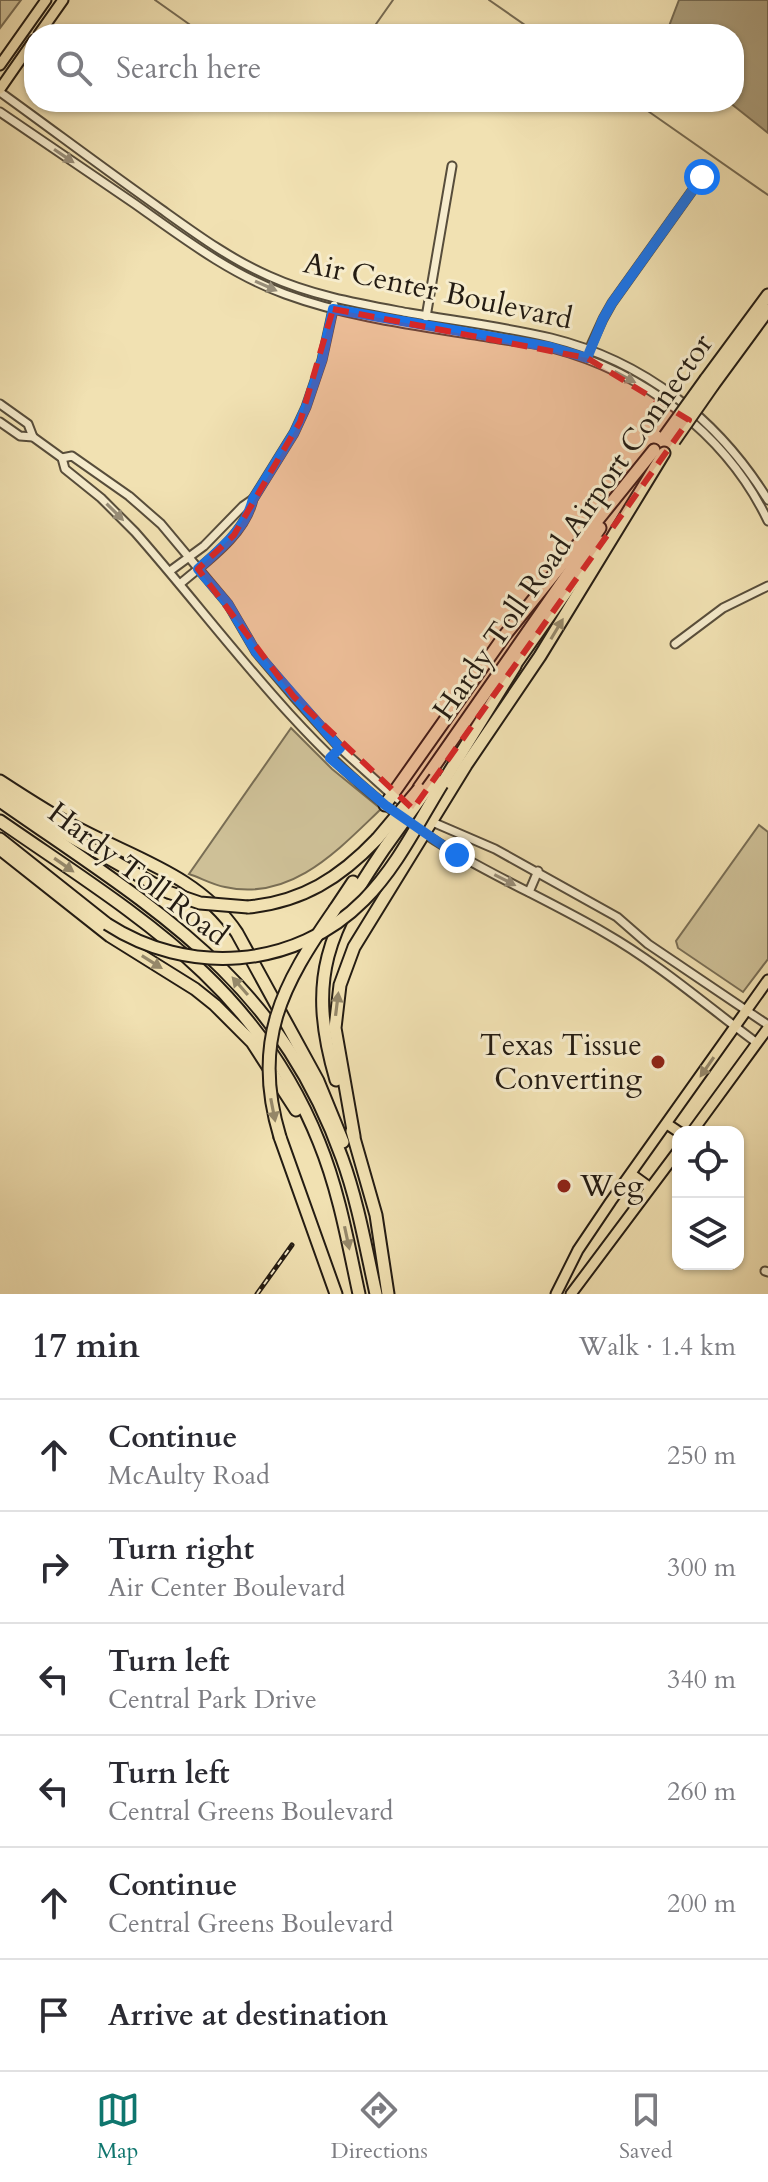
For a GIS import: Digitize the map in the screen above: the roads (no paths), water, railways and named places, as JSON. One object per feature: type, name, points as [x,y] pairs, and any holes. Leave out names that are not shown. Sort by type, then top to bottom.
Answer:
[{"type":"highway","name":"Hardy Toll Road Airport Connector","points":[[435,779],[768,295]]},
{"type":"highway","name":"Hardy Toll Road Airport Connector","points":[[709,382],[768,310]]},
{"type":"highway","name":"Hardy Toll Road Airport Connector","points":[[382,843],[419,788],[435,779],[659,452]]},
{"type":"highway","points":[[388,800],[505,635],[659,452]]},
{"type":"highway","points":[[354,1136],[336,1044],[336,1013],[340,985],[359,938],[430,821],[540,656],[659,452]]},
{"type":"highway","points":[[336,1294],[280,1137],[271,1103],[269,1073],[276,1015],[294,970],[335,909],[382,843],[435,779]]},
{"type":"highway","points":[[0,839],[107,924],[154,948],[198,958],[258,956],[308,940],[345,917],[375,889],[401,852],[435,779]]},
{"type":"highway","points":[[0,781],[80,830],[173,874],[205,897],[230,922],[270,990],[328,1101],[348,1158],[355,1201]]},
{"type":"highway","points":[[0,792],[168,892],[200,903],[248,907],[311,892],[382,843]]},
{"type":"highway","name":"Hardy Toll Road","points":[[0,801],[168,919],[235,980],[269,1021],[310,1087],[336,1142],[355,1201],[376,1294]]},
{"type":"highway","name":"Hardy Toll Road","points":[[0,821],[157,931],[191,959],[227,995],[266,1044],[290,1082],[318,1140],[336,1194],[359,1294]]},
{"type":"highway","points":[[382,843],[333,936],[322,996],[330,1059],[376,1215],[388,1294]]},
{"type":"highway","points":[[0,849],[84,917],[195,989],[233,1022],[264,1058],[291,1099],[336,1194]]},
{"type":"main road","points":[[29,24],[46,0]]},
{"type":"main road","points":[[46,24],[63,0]]},
{"type":"main road","points":[[0,65],[24,31]]},
{"type":"main road","points":[[0,90],[24,55]]},
{"type":"main road","points":[[553,1294],[578,1250],[768,980]]},
{"type":"main road","points":[[696,1126],[768,1027]]},
{"type":"main road","points":[[667,1124],[672,1127]]},
{"type":"main road","points":[[574,1294],[588,1270],[672,1158]]},
{"type":"main road","points":[[631,1174],[649,1187]]},
{"type":"street","name":"Air Center Boulevard","points":[[0,90],[24,108]]},
{"type":"street","name":"Air Center Boulevard","points":[[0,112],[240,274],[285,294],[333,309],[588,354],[673,407],[717,447],[765,502]]},
{"type":"street","name":"Air Center Boulevard","points":[[29,112],[181,223],[245,265],[290,285],[335,299],[549,338],[646,377],[679,399],[738,455],[765,502],[768,521]]},
{"type":"street","points":[[85,170],[92,160]]},
{"type":"street","points":[[424,326],[452,166]]},
{"type":"street","points":[[588,354],[612,303],[702,177]]},
{"type":"street","points":[[175,232],[181,223]]},
{"type":"street","points":[[240,274],[245,265]]},
{"type":"street","points":[[170,571],[204,546],[253,499],[294,433],[322,360],[335,299]]},
{"type":"street","points":[[499,328],[499,339]]},
{"type":"street","points":[[673,407],[679,399]]},
{"type":"street","points":[[0,404],[28,424],[33,437]]},
{"type":"street","points":[[0,422],[20,436],[33,437],[62,458],[65,469],[101,498],[170,571],[330,758],[388,800],[495,849],[617,917],[648,944],[747,1009],[768,1027]]},
{"type":"street","points":[[62,458],[72,456],[129,496],[161,524],[228,604],[256,652],[340,748],[423,833],[457,855],[640,955],[757,1043]]},
{"type":"street","points":[[180,584],[234,535],[250,511],[253,499]]},
{"type":"street","points":[[675,644],[723,608],[768,586]]},
{"type":"street","points":[[330,758],[340,748]]},
{"type":"street","points":[[529,892],[538,871]]},
{"type":"street","points":[[640,955],[648,944]]},
{"type":"waterway","points":[[155,0],[189,24]]},
{"type":"waterway","points":[[376,24],[393,0]]},
{"type":"waterway","points":[[489,0],[524,24]]},
{"type":"waterway","points":[[649,112],[768,195]]},
{"type":"railway","points":[[257,1294],[292,1245]]},
{"type":"place","name":"Texas Tissue Converting","points":[[658,1062]]},
{"type":"place","name":"Weg","points":[[564,1186]]}]
